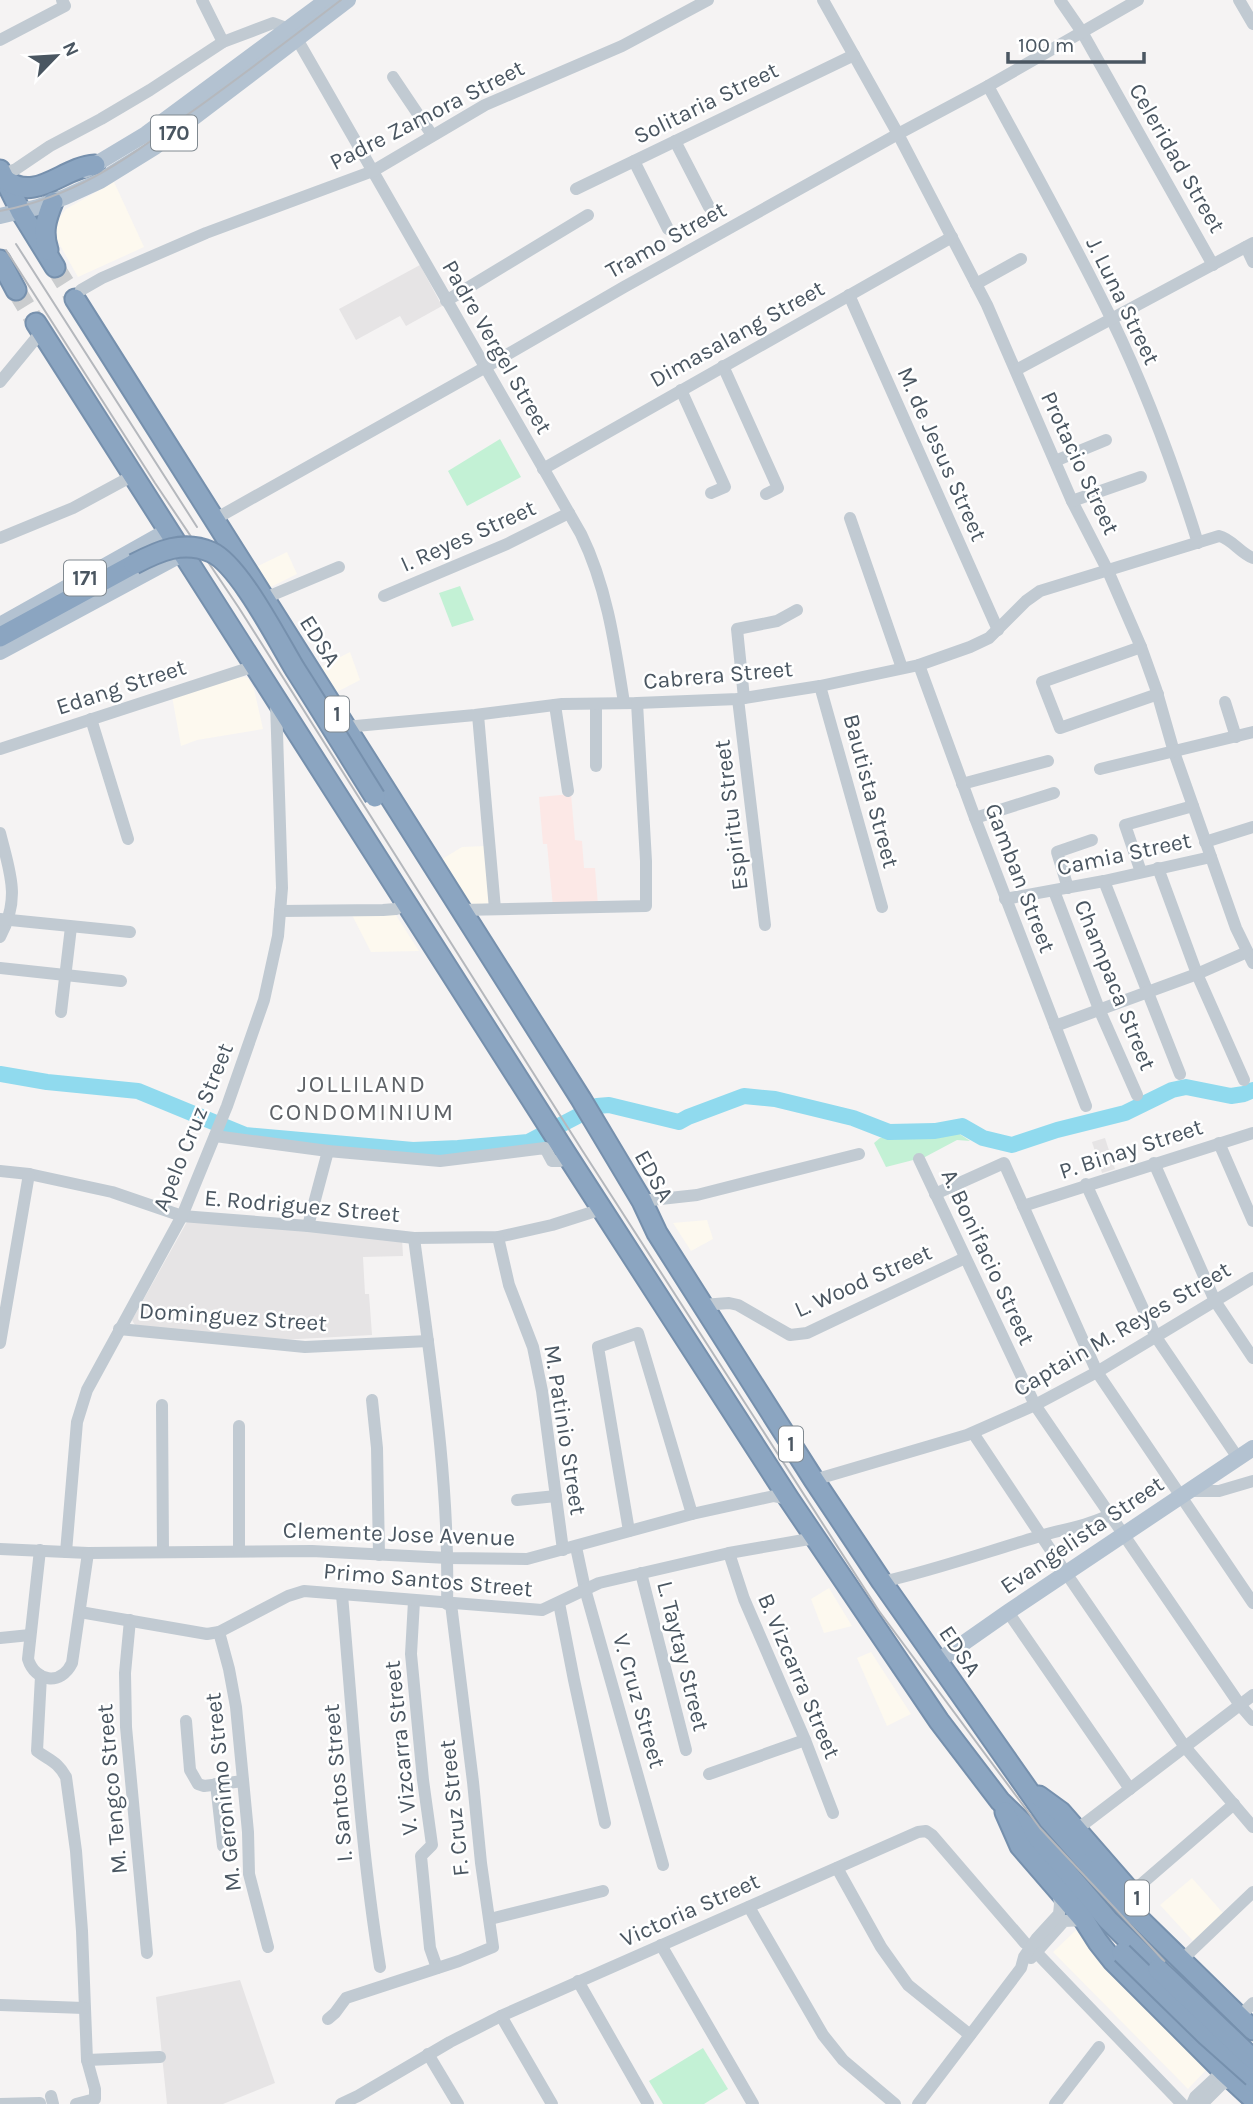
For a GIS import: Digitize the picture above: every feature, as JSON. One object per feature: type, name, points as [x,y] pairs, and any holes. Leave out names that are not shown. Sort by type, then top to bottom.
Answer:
[{"type":"highway","points":[[2,174],[14,186],[31,187],[95,165]]},
{"type":"highway","points":[[2,174],[11,204],[55,267],[44,237],[46,218],[53,202]]},
{"type":"highway","points":[[0,260],[16,290]]},
{"type":"highway","name":"EDSA","points":[[78,294],[215,519],[581,1099],[595,1134],[642,1201],[657,1233],[814,1480],[882,1581],[1049,1820],[1085,1863],[1180,1952],[1253,2030]]},
{"type":"highway","name":"1","points":[[39,327],[789,1499],[939,1721],[1000,1801],[1058,1890],[1084,1920],[1098,1942],[1121,1969],[1253,2099]]},
{"type":"highway","points":[[0,637],[165,550],[194,547],[221,558],[251,596],[595,1134],[632,1204],[657,1233]]},
{"type":"highway","name":"1","points":[[1027,1788],[1061,1812],[1180,1952],[1251,2009]]},
{"type":"highway","name":"1","points":[[1025,1839],[1253,2059]]},
{"type":"highway","name":"1","points":[[1084,1920],[1102,1931],[1207,2036],[1253,2077]]},
{"type":"main road","name":"170","points":[[11,204],[53,202],[100,181],[155,147],[293,34],[327,0]]},
{"type":"main road","name":"170","points":[[0,216],[11,204],[95,165],[146,134],[348,0]]},
{"type":"main road","name":"171","points":[[0,625],[169,530]]},
{"type":"main road","name":"171","points":[[0,652],[184,553]]},
{"type":"main road","points":[[127,555],[135,557],[141,563],[139,577]]},
{"type":"main road","name":"Evangelista Street","points":[[938,1661],[1253,1448]]},
{"type":"street","points":[[0,40],[65,6],[62,0]]},
{"type":"street","points":[[202,0],[223,42]]},
{"type":"street","name":"Padre Zamora Street","points":[[78,294],[102,278],[206,233],[373,171],[491,102],[622,46],[708,0]]},
{"type":"street","name":"Protacio Street","points":[[823,0],[898,134],[976,284],[1072,501],[1108,571],[1141,647],[1205,842],[1236,928],[1250,957]]},
{"type":"street","name":"Celeridad Street","points":[[1060,0],[1082,32],[1213,265]]},
{"type":"street","name":"Tramo Street","points":[[215,519],[1138,0]]},
{"type":"street","points":[[1239,0],[1253,24]]},
{"type":"street","points":[[2,174],[16,169],[50,146],[130,102],[223,42],[274,23],[293,34]]},
{"type":"street","name":"Padre Vergel Street","points":[[293,34],[593,558],[631,703],[646,861],[646,906],[495,909]]},
{"type":"street","name":"Solitaria Street","points":[[576,189],[854,55]]},
{"type":"street","points":[[393,77],[432,135]]},
{"type":"street","name":"J. Luna Street","points":[[988,86],[1111,318],[1180,483],[1198,543]]},
{"type":"street","points":[[675,141],[709,207]]},
{"type":"street","points":[[634,160],[668,229]]},
{"type":"street","points":[[446,301],[588,215]]},
{"type":"street","name":"Dimasalang Street","points":[[543,469],[952,237]]},
{"type":"street","points":[[1016,370],[1249,245],[1253,262]]},
{"type":"street","points":[[976,284],[1021,259]]},
{"type":"street","name":"M. de Jesus Street","points":[[849,295],[998,630]]},
{"type":"street","points":[[0,382],[39,327]]},
{"type":"street","points":[[723,366],[778,488],[766,494]]},
{"type":"street","points":[[681,390],[725,487],[712,493]]},
{"type":"street","points":[[1055,461],[1107,440]]},
{"type":"street","points":[[0,538],[73,508],[134,475]]},
{"type":"street","points":[[1072,501],[1141,477]]},
{"type":"street","name":"I. Reyes Street","points":[[384,596],[508,544],[569,513]]},
{"type":"street","points":[[850,518],[902,668]]},
{"type":"street","name":"Cabrera Street","points":[[345,727],[555,705],[741,699],[820,686],[919,664],[970,647],[989,638],[1026,601],[1040,592],[1219,536],[1253,558]]},
{"type":"street","points":[[265,598],[339,567]]},
{"type":"street","name":"Espiritu Street","points":[[765,925],[741,699],[737,629],[777,621],[797,610]]},
{"type":"street","points":[[1141,647],[1042,682],[1060,728],[1158,694]]},
{"type":"street","name":"Gamban Street","points":[[919,664],[1005,899],[1086,1106]]},
{"type":"street","name":"Edang Street","points":[[0,748],[255,666]]},
{"type":"street","name":"Bautista Street","points":[[820,686],[882,907]]},
{"type":"street","name":"Apelo Cruz Street","points":[[66,1552],[76,1422],[87,1390],[181,1216],[226,1109],[264,1000],[278,936],[280,911],[282,846],[276,698]]},
{"type":"street","points":[[1225,702],[1236,737]]},
{"type":"street","points":[[596,704],[596,766]]},
{"type":"street","points":[[555,705],[568,792]]},
{"type":"street","points":[[460,910],[495,909],[478,715]]},
{"type":"street","points":[[92,719],[128,839]]},
{"type":"street","points":[[1100,769],[1253,732]]},
{"type":"street","points":[[962,784],[1048,761]]},
{"type":"street","points":[[975,818],[1054,793]]},
{"type":"street","points":[[1141,872],[1125,825],[1193,806]]},
{"type":"street","points":[[1205,842],[1253,827]]},
{"type":"street","points":[[0,833],[14,887],[0,937]]},
{"type":"street","name":"Champaca Street","points":[[1092,840],[1057,852],[1061,890],[1099,1009],[1137,1095]]},
{"type":"street","name":"Camia Street","points":[[1005,899],[1104,881],[1210,856]]},
{"type":"street","points":[[1158,868],[1197,974],[1244,1080]]},
{"type":"street","points":[[1104,881],[1180,1074]]},
{"type":"street","points":[[280,911],[383,910],[396,909],[406,902]]},
{"type":"street","points":[[5,920],[130,932]]},
{"type":"street","points":[[61,1012],[71,927]]},
{"type":"street","points":[[1055,1026],[1250,957]]},
{"type":"street","points":[[0,968],[121,981]]},
{"type":"street","points":[[216,1132],[328,1151],[440,1161],[545,1149],[552,1161],[559,1161],[567,1154]]},
{"type":"street","name":"P. Binay Street","points":[[1023,1206],[1253,1133]]},
{"type":"street","points":[[1219,1143],[1253,1221]]},
{"type":"street","points":[[308,1226],[328,1151]]},
{"type":"street","points":[[642,1201],[697,1195],[859,1154]]},
{"type":"street","name":"A. Bonifacio Street","points":[[919,1159],[1035,1405],[1240,1705],[1253,1720]]},
{"type":"street","points":[[935,1194],[1004,1163],[1097,1372],[1185,1494],[1253,1603]]},
{"type":"street","points":[[1154,1163],[1215,1301],[1253,1358]]},
{"type":"street","name":"E. Rodriguez Street","points":[[0,1171],[29,1174],[112,1192],[181,1216],[414,1238],[498,1237],[552,1225],[602,1209]]},
{"type":"street","points":[[0,1343],[29,1174]]},
{"type":"street","points":[[1086,1184],[1156,1337],[1238,1458]]},
{"type":"street","name":"M. Patinio Street","points":[[498,1237],[513,1297],[533,1347],[542,1391],[556,1496],[570,1548]]},
{"type":"street","name":"F. Cruz Street","points":[[414,1238],[443,1471],[449,1604],[492,1948],[437,1968]]},
{"type":"street","name":"L. Wood Street","points":[[702,1304],[738,1305],[790,1335],[797,1335],[807,1333],[965,1258]]},
{"type":"street","name":"Captain M. Reyes Street","points":[[814,1480],[973,1433],[1035,1405],[1097,1372],[1253,1278]]},
{"type":"street","name":"Dominguez Street","points":[[119,1329],[305,1347],[428,1340]]},
{"type":"street","points":[[629,1531],[597,1347],[638,1333],[692,1514]]},
{"type":"street","points":[[372,1400],[377,1448],[379,1555]]},
{"type":"street","points":[[162,1405],[163,1551]]},
{"type":"street","points":[[239,1426],[239,1551]]},
{"type":"street","points":[[973,1433],[1185,1746],[1253,1826]]},
{"type":"street","points":[[1185,1494],[1219,1491],[1253,1481]]},
{"type":"street","points":[[517,1500],[556,1496]]},
{"type":"street","name":"Clemente Jose Avenue","points":[[0,1549],[88,1553],[312,1551],[527,1559],[692,1514],[774,1496],[789,1499]]},
{"type":"street","points":[[882,1581],[968,1559],[1110,1515]]},
{"type":"street","name":"Primo Santos Street","points":[[219,1632],[296,1592],[303,1591],[542,1610],[600,1583],[729,1553],[815,1538]]},
{"type":"street","name":"V. Cruz Street","points":[[570,1548],[585,1589],[663,1866]]},
{"type":"street","points":[[40,1550],[28,1658],[32,1669],[41,1676],[53,1679],[65,1674],[72,1663],[88,1553]]},
{"type":"street","name":"B. Vizcarra Street","points":[[729,1553],[744,1599],[833,1813]]},
{"type":"street","name":"L. Taytay Street","points":[[640,1573],[686,1750]]},
{"type":"street","name":"I. Santos Street","points":[[342,1595],[364,1834],[380,1967]]},
{"type":"street","name":"V. Vizcarra Street","points":[[414,1601],[411,1654],[432,1845],[421,1856],[430,1948],[437,1968]]},
{"type":"street","points":[[559,1603],[605,1823]]},
{"type":"street","points":[[80,1612],[207,1634],[219,1632]]},
{"type":"street","points":[[1008,1612],[1130,1789]]},
{"type":"street","name":"M. Tengco Street","points":[[130,1620],[125,1673],[126,1727],[147,1953]]},
{"type":"street","name":"M. Geronimo Street","points":[[219,1632],[236,1707],[249,1874],[268,1947]]},
{"type":"street","points":[[0,1638],[30,1635]]},
{"type":"street","points":[[41,1676],[37,1751],[54,1760],[66,1777],[76,1851],[87,2060],[95,2099],[76,2104]]},
{"type":"street","points":[[1076,1830],[1253,1695]]},
{"type":"street","points":[[186,1721],[192,1776],[198,1783],[204,1786],[243,1781]]},
{"type":"street","points":[[709,1774],[805,1741]]},
{"type":"street","points":[[216,1784],[223,1846]]},
{"type":"street","points":[[1131,1893],[1234,1804]]},
{"type":"street","name":"Victoria Street","points":[[341,2104],[360,2100],[428,2054],[500,2016],[918,1832],[926,1831],[1031,1948],[1182,2104]]},
{"type":"street","points":[[837,1868],[881,1947],[908,1985],[970,2035]]},
{"type":"street","points":[[918,2104],[1024,1963],[1029,1961],[1031,1948],[1059,1914],[1058,1890]]},
{"type":"street","points":[[490,1919],[603,1891]]},
{"type":"street","points":[[1180,1952],[1253,1892]]},
{"type":"street","points":[[749,1907],[823,2035],[843,2060],[895,2104]]},
{"type":"street","points":[[1031,1948],[1064,1921],[1084,1920]]},
{"type":"street","points":[[662,1945],[753,2104]]},
{"type":"street","points":[[328,2018],[346,1998],[437,1968]]},
{"type":"street","points":[[578,1981],[648,2104]]},
{"type":"street","points":[[0,2005],[84,2008]]},
{"type":"street","points":[[500,2016],[552,2104]]},
{"type":"street","points":[[1055,2104],[1099,2046]]},
{"type":"street","points":[[428,2054],[458,2104]]},
{"type":"street","points":[[87,2060],[160,2057]]},
{"type":"street","points":[[1192,2104],[1195,2097],[1228,2073]]},
{"type":"street","points":[[1202,2104],[1222,2084],[1228,2073]]},
{"type":"street","points":[[0,2104],[40,2103]]},
{"type":"shaded area","points":[[114,182],[144,247],[78,277],[57,240],[55,228],[66,209]]},
{"type":"shaded area","points":[[420,265],[442,306],[406,326],[400,316],[356,340],[339,309]]},
{"type":"shaded area","points":[[287,552],[297,574],[269,588],[256,567]]},
{"type":"shaded area","points":[[350,652],[360,680],[335,693],[321,667]]},
{"type":"shaded area","points":[[248,678],[254,689],[263,729],[197,740],[181,746],[172,696],[212,683]]},
{"type":"shaded area","points":[[571,794],[575,840],[582,841],[584,868],[595,868],[598,905],[553,907],[539,797]]},
{"type":"shaded area","points":[[486,846],[489,903],[469,906],[439,861],[462,847]]},
{"type":"shaded area","points":[[394,912],[419,951],[371,952],[352,915]]},
{"type":"shaded area","points":[[1105,1138],[1115,1169],[1102,1173],[1092,1142]]},
{"type":"shaded area","points":[[188,1220],[402,1238],[403,1256],[363,1257],[365,1294],[369,1294],[372,1335],[280,1340],[136,1327],[132,1320]]},
{"type":"shaded area","points":[[707,1220],[713,1239],[691,1251],[673,1223]]},
{"type":"shaded area","points":[[829,1588],[852,1626],[824,1633],[811,1599]]},
{"type":"shaded area","points":[[871,1652],[911,1714],[887,1726],[857,1658]]},
{"type":"shaded area","points":[[1192,1878],[1223,1913],[1193,1941],[1160,1905]]},
{"type":"shaded area","points":[[1076,1930],[1211,2065],[1188,2089],[1053,1952]]},
{"type":"shaded area","points":[[240,1980],[275,2083],[223,2104],[167,2104],[156,1997]]},
{"type":"green space","points":[[500,439],[521,477],[467,506],[448,471]]},
{"type":"green space","points":[[460,586],[474,620],[452,627],[439,593]]},
{"type":"green space","points":[[958,1133],[970,1141],[957,1140],[925,1157],[886,1167],[874,1143],[880,1138]]},
{"type":"green space","points":[[703,2048],[728,2089],[704,2104],[663,2104],[649,2081]]},
{"type":"waterway","points":[[0,1074],[47,1082],[138,1091],[245,1135],[413,1150],[528,1142],[597,1106],[609,1105],[679,1122],[744,1096],[775,1099],[853,1118],[889,1132],[935,1131],[962,1126],[983,1138],[1012,1145],[1057,1130],[1125,1113],[1172,1090],[1186,1087],[1231,1096],[1253,1090]]},
{"type":"tunnel","points":[[55,267],[75,299]]},
{"type":"tunnel","points":[[16,290],[36,323]]},
{"type":"tram line","points":[[0,211],[53,196],[100,174],[226,87],[341,0]]},
{"type":"tram line","points":[[16,244],[197,527]]},
{"type":"tram line","points":[[6,250],[155,483],[239,608],[582,1150],[879,1611],[1040,1828],[1164,1961],[1253,2047]]},
{"type":"district","name":"JOLLILAND CONDOMINIUM","points":[[362,1098]]}]
